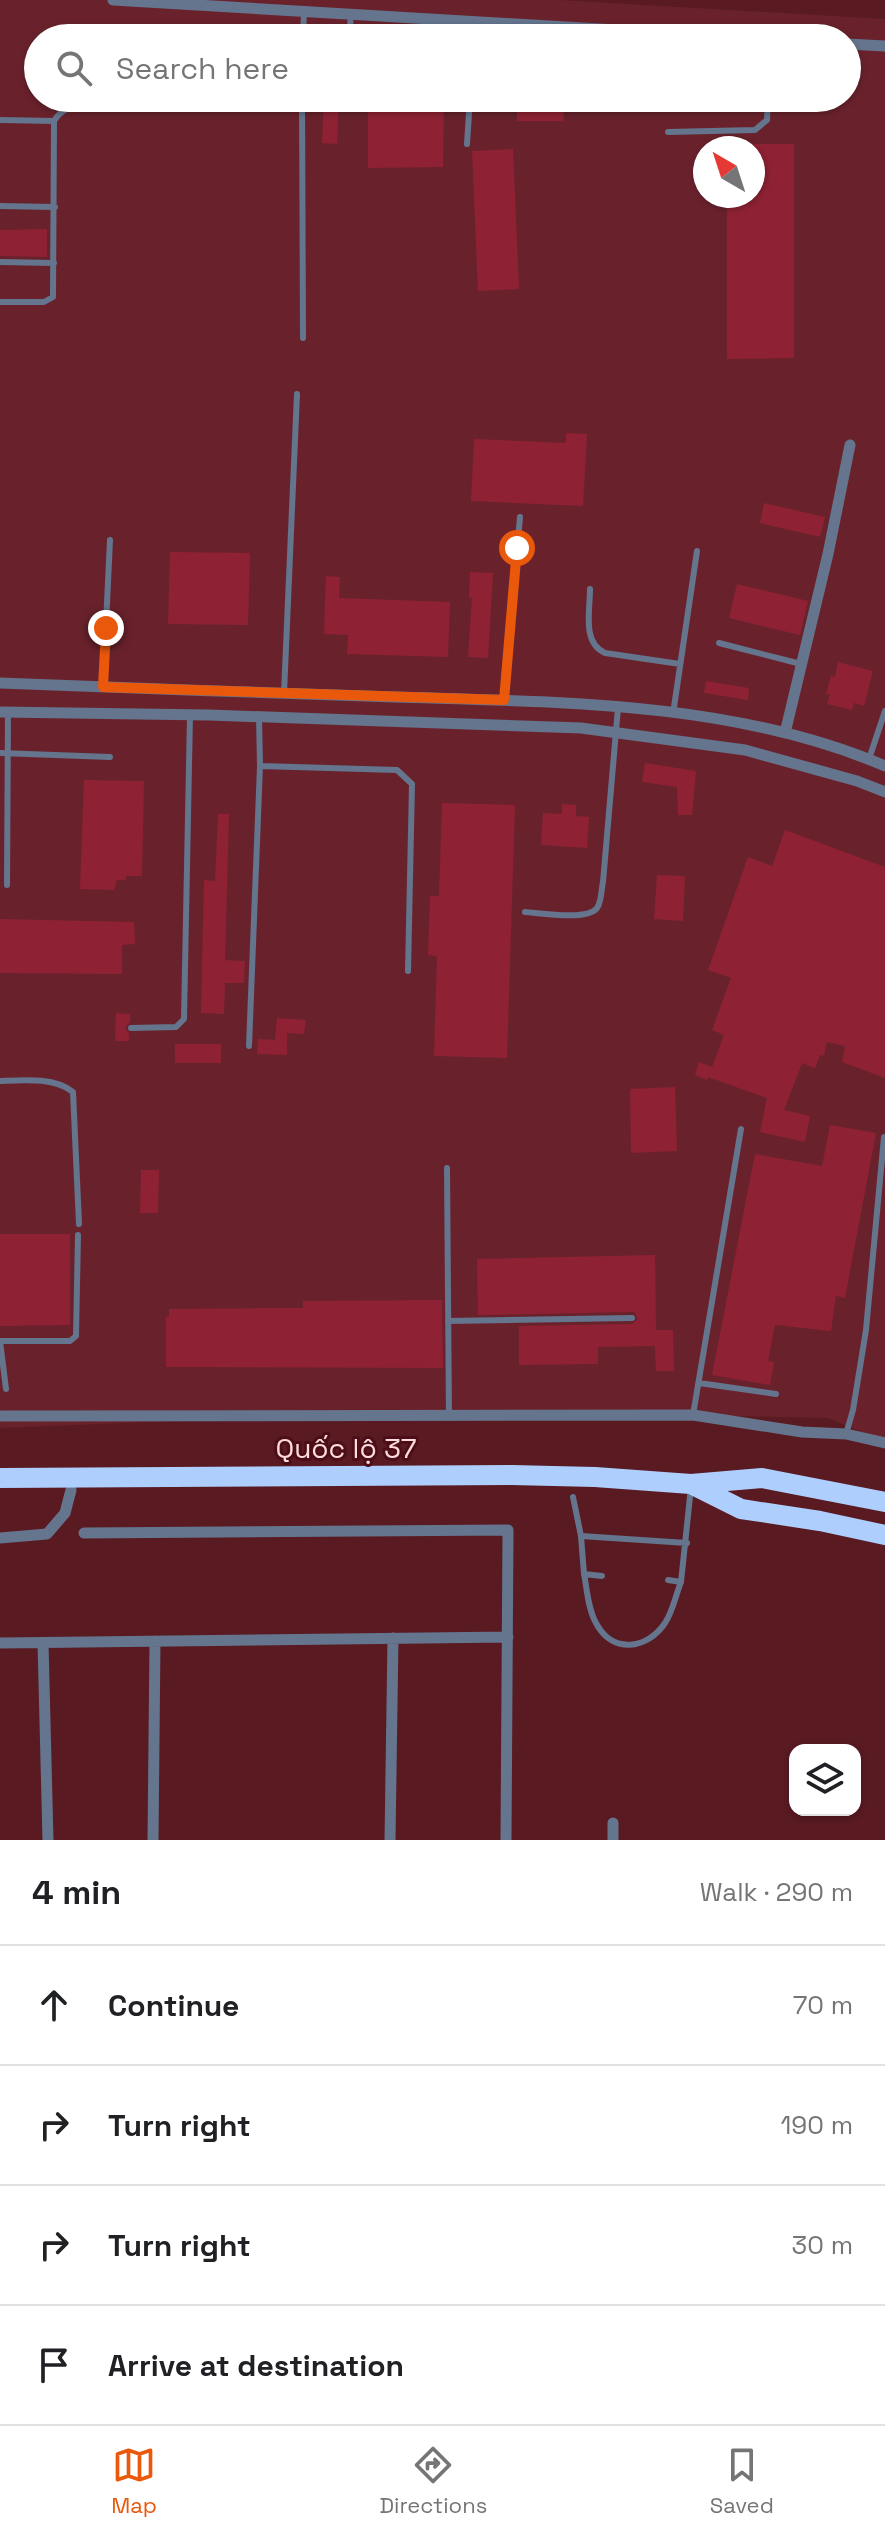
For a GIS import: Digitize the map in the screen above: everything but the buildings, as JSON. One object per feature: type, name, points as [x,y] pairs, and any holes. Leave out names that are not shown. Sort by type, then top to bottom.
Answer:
[{"type":"highway","name":"Quốc lộ 37","points":[[0,1478],[512,1475],[691,1484],[762,1478],[885,1502]]},
{"type":"highway","name":"Quốc lộ 37","points":[[691,1484],[741,1509],[885,1535]]},
{"type":"street","points":[[113,0],[523,24]]},
{"type":"street","points":[[861,45],[885,46]]},
{"type":"street","points":[[785,733],[828,554],[850,445]]},
{"type":"street","points":[[0,683],[504,700],[618,708],[785,733],[885,766]]},
{"type":"street","points":[[4,712],[581,728],[745,750],[857,781],[885,792]]},
{"type":"street","points":[[4,1412],[449,1417],[693,1415],[779,1429],[846,1434],[885,1443]]},
{"type":"street","points":[[0,1538],[47,1534],[65,1513],[71,1490]]},
{"type":"street","points":[[84,1533],[508,1530],[506,1840]]},
{"type":"street","points":[[0,1643],[508,1637]]},
{"type":"street","points":[[390,1840],[393,1638]]},
{"type":"street","points":[[153,1840],[155,1641]]},
{"type":"street","points":[[43,1643],[48,1840]]},
{"type":"street","points":[[613,1823],[613,1840]]},
{"type":"lane","points":[[304,11],[304,24]]},
{"type":"lane","points":[[350,24],[351,14]]},
{"type":"lane","points":[[0,302],[49,301],[53,297],[54,121],[62,112]]},
{"type":"lane","points":[[302,112],[303,338]]},
{"type":"lane","points":[[467,144],[469,112]]},
{"type":"lane","points":[[668,132],[755,130],[767,120],[767,112]]},
{"type":"lane","points":[[0,120],[54,121]]},
{"type":"lane","points":[[0,206],[55,207]]},
{"type":"lane","points":[[0,262],[54,263]]},
{"type":"lane","points":[[284,693],[297,394]]},
{"type":"lane","points":[[504,700],[520,517]]},
{"type":"lane","points":[[103,687],[110,540]]},
{"type":"lane","points":[[673,714],[697,551]]},
{"type":"lane","points":[[590,589],[590,637],[596,649],[680,664]]},
{"type":"lane","points":[[719,643],[801,664]]},
{"type":"lane","points":[[525,912],[580,915],[596,910],[603,882],[618,708]]},
{"type":"lane","points":[[869,759],[885,711]]},
{"type":"lane","points":[[4,712],[7,885]]},
{"type":"lane","points":[[131,1028],[176,1027],[184,1019],[190,715]]},
{"type":"lane","points":[[249,1046],[260,766],[259,717]]},
{"type":"lane","points":[[4,753],[110,757]]},
{"type":"lane","points":[[260,766],[397,770],[412,784],[408,971]]},
{"type":"lane","points":[[0,1081],[64,1085],[73,1092],[79,1224]]},
{"type":"lane","points":[[693,1415],[741,1129]]},
{"type":"lane","points":[[846,1434],[866,1330],[884,1137]]},
{"type":"lane","points":[[447,1168],[449,1417]]},
{"type":"lane","points":[[6,1389],[0,1341],[70,1341],[76,1336],[78,1235]]},
{"type":"lane","points":[[448,1321],[632,1318]]},
{"type":"lane","points":[[699,1383],[776,1394]]},
{"type":"lane","points":[[573,1497],[594,1620],[604,1637],[621,1646],[633,1647],[650,1639],[666,1622],[681,1582],[691,1484]]},
{"type":"lane","points":[[581,1536],[687,1543]]},
{"type":"lane","points":[[584,1574],[602,1576]]},
{"type":"lane","points":[[668,1580],[681,1582]]},
{"type":"shaded area","points":[[0,0],[559,0],[885,19],[885,1442],[828,1418],[447,1410],[0,1428]]},
{"type":"route","points":[[106,628],[103,687],[504,700],[517,548]]}]
